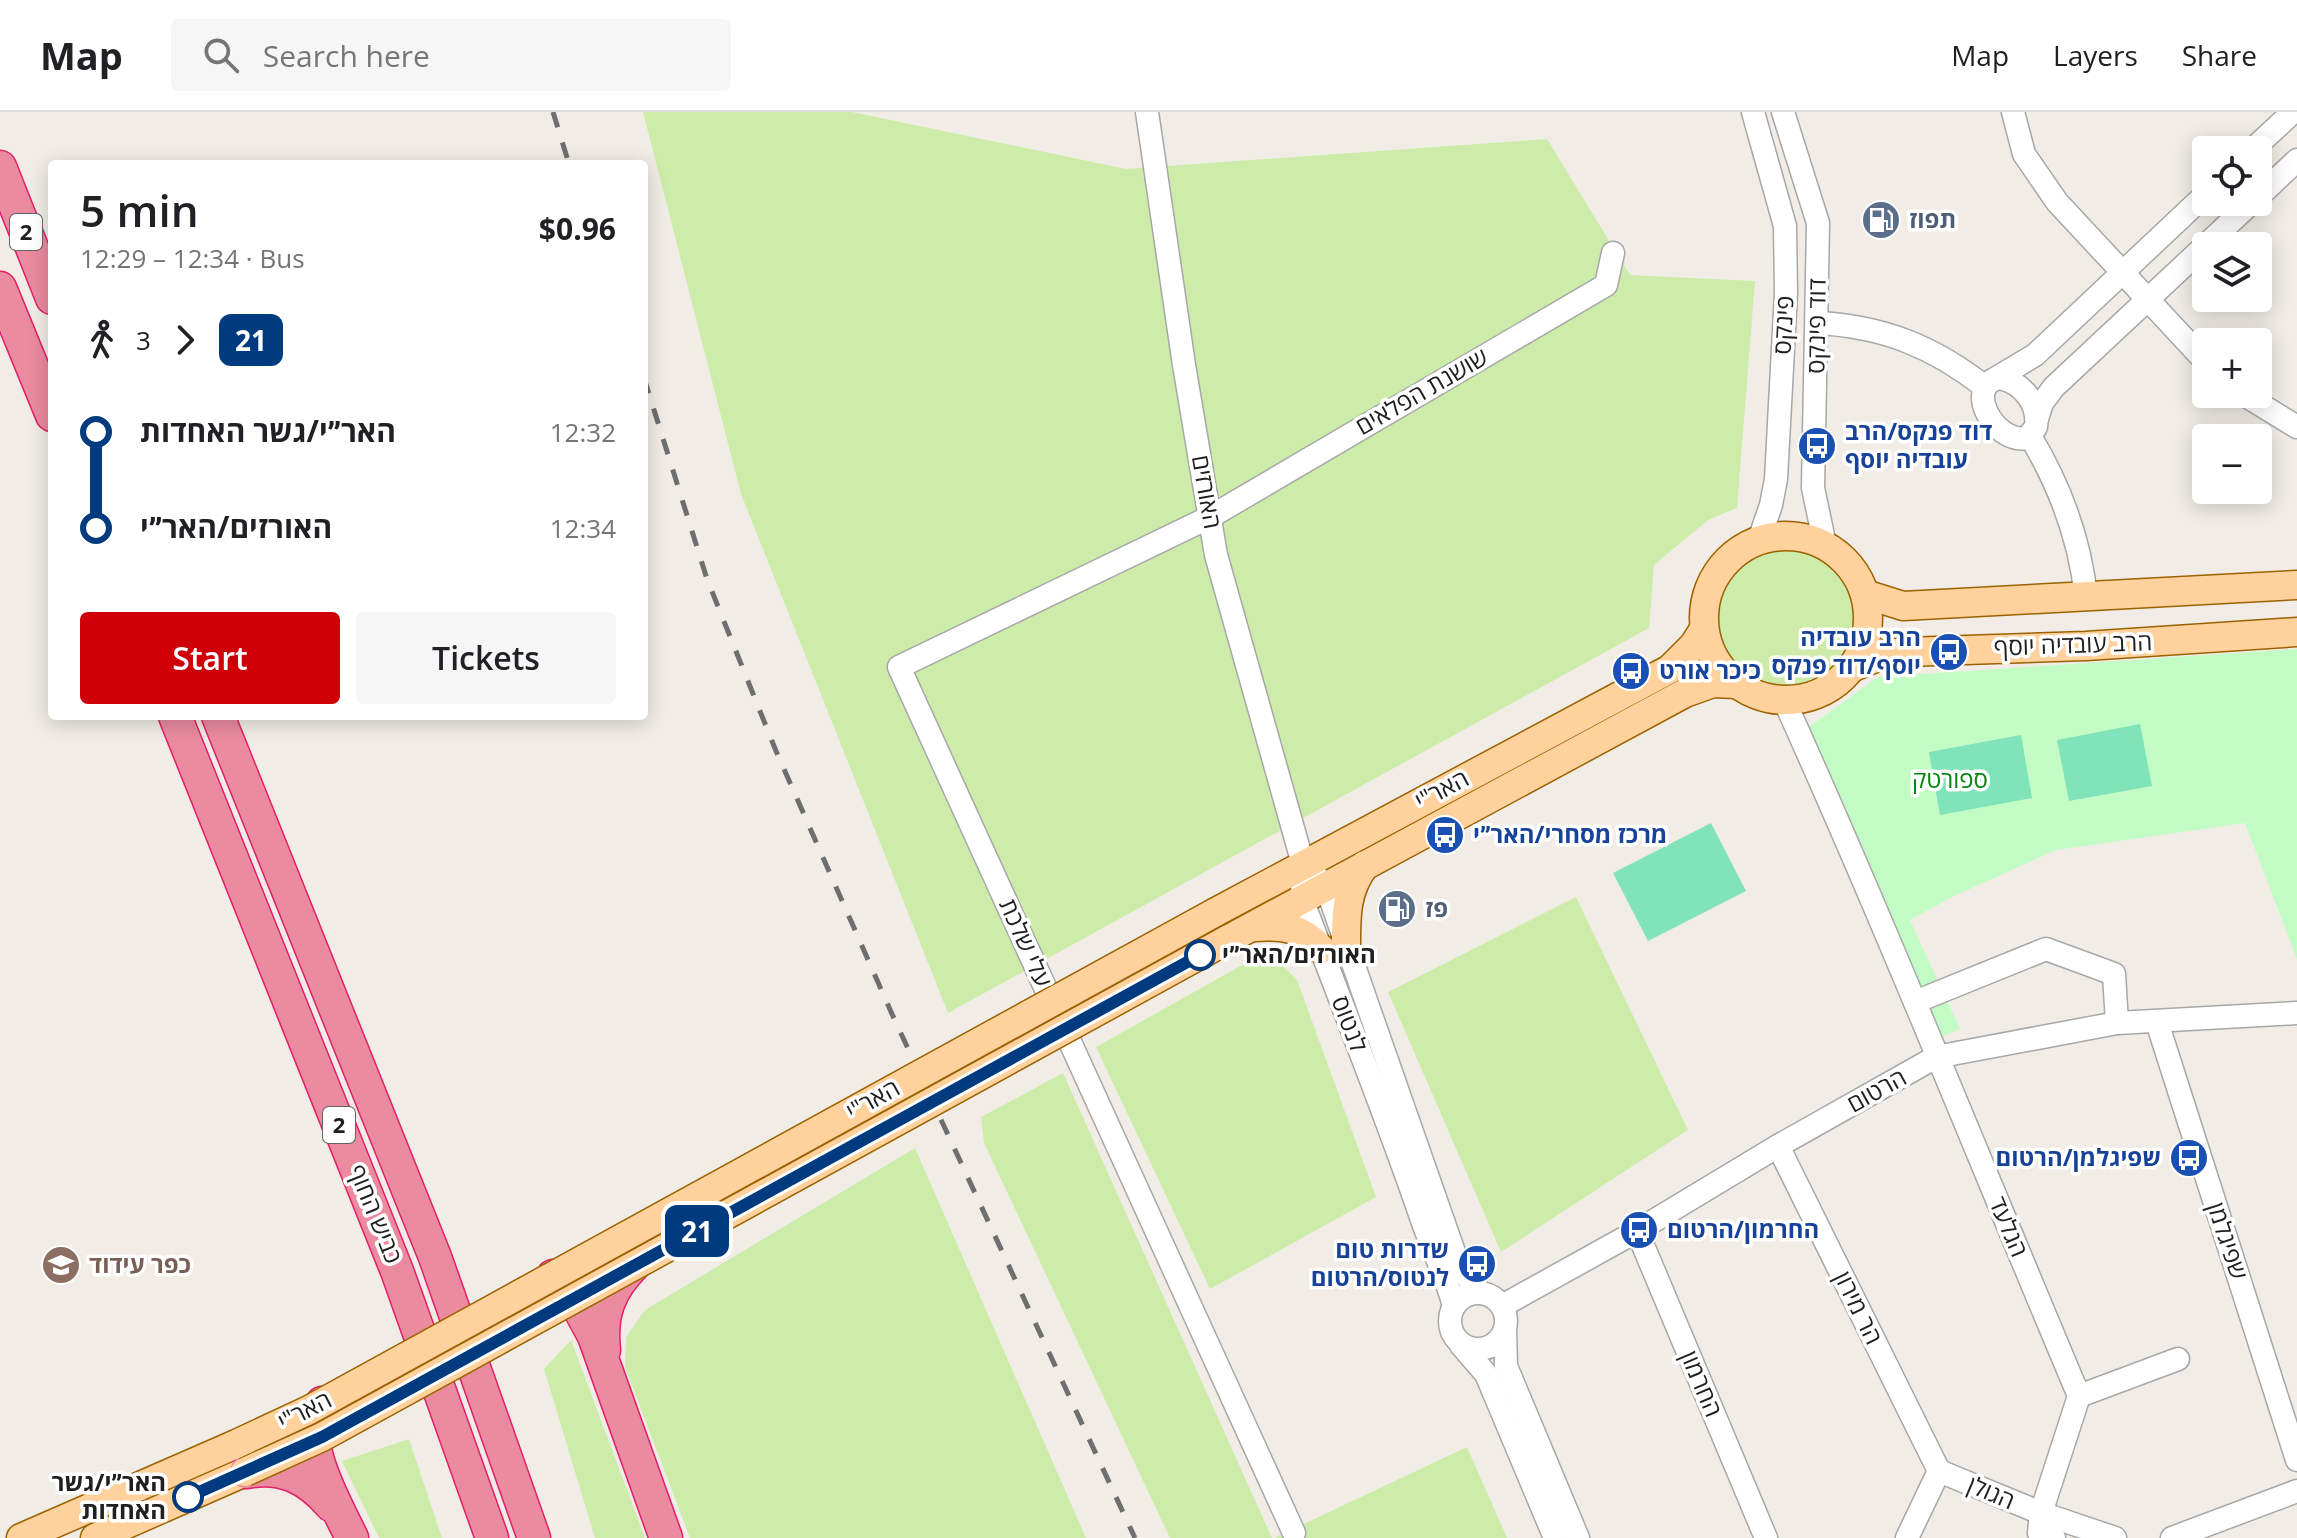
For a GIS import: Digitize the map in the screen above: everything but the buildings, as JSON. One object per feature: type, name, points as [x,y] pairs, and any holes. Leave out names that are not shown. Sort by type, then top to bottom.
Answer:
[{"type":"highway","name":"2","points":[[0,167],[48,288]]},
{"type":"highway","points":[[0,288],[48,405]]},
{"type":"highway","name":"כביש החוף","points":[[177,720],[397,1271],[492,1538]]},
{"type":"highway","name":"כביש החוף","points":[[220,720],[435,1257],[534,1538]]},
{"type":"highway","points":[[608,1373],[603,1344],[606,1308],[615,1286],[634,1265]]},
{"type":"highway","points":[[563,1288],[594,1336],[666,1538]]},
{"type":"highway","points":[[322,1403],[315,1416],[314,1441],[322,1473],[348,1530]]},
{"type":"highway","points":[[242,1463],[303,1479],[321,1494],[348,1530]]},
{"type":"main road","points":[[1788,535],[1825,545],[1854,570],[1865,594],[1867,632],[1859,656],[1851,668],[1822,692],[1784,700],[1759,696],[1736,684],[1718,666],[1704,629],[1705,603],[1713,580],[1728,559],[1759,540],[1788,535]]},
{"type":"main road","name":"הרב עובדיה יוסף","points":[[1865,594],[1903,606],[2297,585]]},
{"type":"main road","name":"האר\"י","points":[[21,1538],[314,1441],[563,1288],[1214,913],[1670,669],[1694,645],[1704,629]]},
{"type":"main road","name":"הרב עובדיה יוסף","points":[[1851,668],[1885,654],[1906,652],[2086,646],[2297,632]]},
{"type":"main road","name":"האר\"י","points":[[95,1538],[242,1463],[322,1403],[563,1288],[634,1265],[1314,892],[1685,693],[1713,683],[1736,684]]},
{"type":"main road","points":[[1238,934],[1288,927],[1334,946],[1355,878],[1365,865]]},
{"type":"street","name":"האורזים","points":[[1147,112],[1216,555],[1303,864]]},
{"type":"street","name":"פינקס","points":[[1753,112],[1785,226],[1786,293],[1776,479],[1759,540]]},
{"type":"street","name":"דוד פינקס","points":[[1783,112],[1818,223],[1813,488],[1825,545]]},
{"type":"street","points":[[2013,112],[2024,154],[2057,202],[2192,347]]},
{"type":"street","points":[[2267,136],[2293,112]]},
{"type":"street","points":[[2272,184],[2297,160]]},
{"type":"street","points":[[2192,207],[2035,355],[1989,383],[1985,408],[1995,426],[2019,439],[2033,428],[2042,403],[2052,389],[2237,216]]},
{"type":"street","name":"שושנת הפלאים","points":[[1210,517],[1606,285],[1613,253]]},
{"type":"street","points":[[1817,323],[1872,328],[1905,338],[1989,383],[2009,380],[2021,388],[2033,405],[2033,428],[2066,510],[2086,597]]},
{"type":"street","points":[[2266,408],[2297,427]]},
{"type":"street","name":"עלי שלכת","points":[[1210,517],[899,667],[1294,1533]]},
{"type":"street","name":"הגלעד","points":[[1784,700],[1857,860],[2079,1396]]},
{"type":"street","name":"לנטוס","points":[[1303,864],[1455,1255],[1469,1280],[1481,1293]]},
{"type":"street","name":"לנטוס","points":[[1334,946],[1407,1176],[1454,1306]]},
{"type":"street","points":[[1915,1002],[2046,949],[2114,974],[2117,1023]]},
{"type":"street","name":"הרטום","points":[[1502,1306],[1936,1057],[2117,1023],[2297,1013]]},
{"type":"street","name":"שפיגלמן","points":[[2157,1022],[2297,1460]]},
{"type":"street","name":"הר מירון","points":[[1778,1146],[1939,1471]]},
{"type":"street","name":"החרמון","points":[[1637,1231],[1766,1538]]},
{"type":"street","points":[[1555,1538],[1486,1374],[1451,1331],[1450,1314],[1465,1296],[1489,1295],[1502,1306],[1506,1321],[1506,1366],[1578,1538]]},
{"type":"street","points":[[1461,1345],[1469,1349],[1487,1348],[1501,1337],[1505,1329]]},
{"type":"street","points":[[2054,1538],[2039,1533],[2041,1513],[2079,1396],[2178,1359]]},
{"type":"street","name":"הגולן","points":[[1907,1538],[1939,1471],[2041,1513],[2115,1538]]},
{"type":"street","points":[[2172,1538],[2297,1491]]},
{"type":"green space","points":[[643,112],[852,112],[1126,169],[1547,139],[1630,275],[1755,281],[1737,508],[1708,520],[1654,565],[1649,628],[948,1013],[741,494]]},
{"type":"green space","points":[[1785,546],[1813,551],[1837,567],[1853,591],[1858,619],[1853,647],[1837,671],[1813,687],[1785,692],[1757,687],[1733,671],[1717,647],[1712,619],[1717,591],[1733,567],[1757,551]]},
{"type":"green space","name":"ספורטק","points":[[2297,649],[2297,959],[2245,823],[2056,850],[1954,896],[1910,920],[1960,1029],[1933,1040],[1809,727],[1878,677]]},
{"type":"green space","points":[[2140,724],[2152,786],[2069,801],[2057,740]]},
{"type":"green space","points":[[2021,735],[2032,798],[1940,815],[1929,752]]},
{"type":"green space","points":[[1711,823],[1746,891],[1648,941],[1613,873]]},
{"type":"green space","points":[[1576,897],[1688,1130],[1501,1252],[1388,992]]},
{"type":"green space","points":[[1276,959],[1297,980],[1376,1197],[1210,1289],[1096,1047],[1244,964]]},
{"type":"green space","points":[[1063,1073],[1272,1538],[1170,1538],[984,1143],[981,1117]]},
{"type":"green space","points":[[915,1148],[1086,1538],[690,1538],[625,1367],[626,1337],[645,1310]]},
{"type":"green space","points":[[571,1340],[645,1538],[595,1538],[544,1369]]},
{"type":"green space","points":[[409,1439],[442,1538],[379,1538],[342,1461]]},
{"type":"green space","points":[[1467,1447],[1507,1538],[1274,1538]]},
{"type":"railway","points":[[553,112],[568,160]]},
{"type":"railway","points":[[648,391],[707,579],[776,751],[892,1014],[1135,1538]]},
{"type":"bus line","name":"21","points":[[188,1497],[322,1437],[1200,955]]},
{"type":"place","name":"תפוז","points":[[1881,220]]},
{"type":"place","name":"דוד פנקס/הרב עובדיה יוסף","points":[[1817,446]]},
{"type":"place","name":"הרב עובדיה יוסף/דוד פנקס","points":[[1949,652]]},
{"type":"place","name":"כיכר אורט","points":[[1631,671]]},
{"type":"place","name":"מרכז מסחרי/האר״י","points":[[1445,835]]},
{"type":"place","name":"פז","points":[[1397,909]]},
{"type":"place","name":"האורזים/האר״י","points":[[1200,955]]},
{"type":"place","name":"שפיגלמן/הרטום","points":[[2189,1158]]},
{"type":"place","name":"החרמון/הרטום","points":[[1639,1230]]},
{"type":"place","name":"שדרות טום לנטוס/הרטום","points":[[1477,1264]]},
{"type":"place","name":"כפר עידוד","points":[[61,1265]]},
{"type":"place","name":"האר״י/גשר האחדות","points":[[188,1497]]}]
